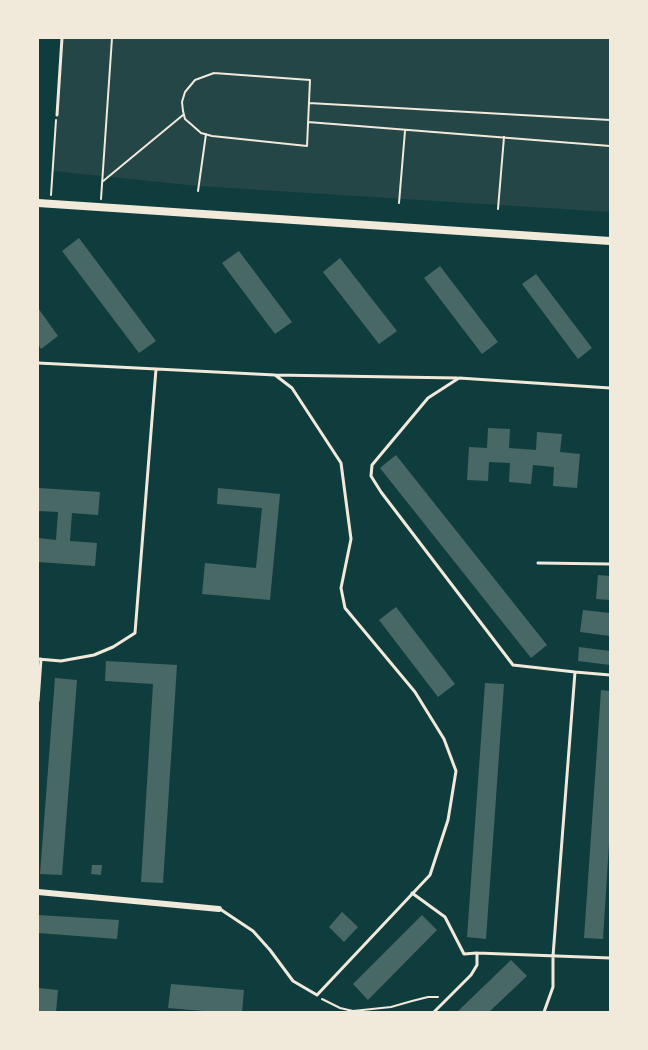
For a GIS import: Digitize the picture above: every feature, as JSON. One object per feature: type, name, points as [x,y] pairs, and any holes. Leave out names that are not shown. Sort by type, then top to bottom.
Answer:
[{"type":"street","points":[[38,203],[610,241]]},
{"type":"street","points":[[38,892],[219,909]]},
{"type":"lane","points":[[57,115],[62,38]]},
{"type":"lane","points":[[38,363],[275,375],[459,378],[610,388]]},
{"type":"lane","points":[[38,701],[39,659],[61,661],[94,655],[113,647],[135,633],[156,369]]},
{"type":"lane","points":[[219,909],[253,931],[293,981],[317,996],[430,874],[448,820],[456,771],[444,739],[415,692],[345,608],[341,588],[351,539],[341,463],[292,388],[275,375]]},
{"type":"lane","points":[[459,378],[428,398],[372,465],[371,476],[513,665],[610,675]]},
{"type":"lane","points":[[538,563],[610,564]]},
{"type":"lane","points":[[544,1012],[553,987],[553,956],[575,672]]},
{"type":"lane","points":[[412,893],[445,917],[464,954],[610,958]]},
{"type":"lane","points":[[434,1012],[471,975],[477,965],[477,953]]},
{"type":"path","points":[[101,207],[112,38]]},
{"type":"path","points":[[214,73],[310,80],[309,103],[307,146],[201,133],[185,119],[182,102],[185,92],[195,80],[214,73]]},
{"type":"path","points":[[309,103],[610,120]]},
{"type":"path","points":[[102,182],[184,114]]},
{"type":"path","points":[[51,204],[57,115]]},
{"type":"path","points":[[308,122],[610,146]]},
{"type":"path","points":[[399,203],[405,130]]},
{"type":"path","points":[[198,191],[206,134]]},
{"type":"path","points":[[498,209],[504,137]]},
{"type":"path","points":[[317,996],[328,1003],[353,1011],[391,1007],[428,997],[441,997],[446,1000]]},
{"type":"shaded area","points":[[62,38],[610,38],[610,212],[198,186],[53,171]]},
{"type":"building","points":[[79,238],[156,341],[139,353],[62,251]]},
{"type":"building","points":[[239,251],[292,322],[275,334],[222,263]]},
{"type":"building","points":[[340,258],[397,331],[379,344],[323,272]]},
{"type":"building","points":[[440,266],[498,342],[482,354],[424,278]]},
{"type":"building","points":[[536,274],[592,348],[578,359],[522,284]]},
{"type":"building","points":[[38,308],[58,336],[41,349],[38,344]]},
{"type":"building","points":[[488,428],[510,429],[509,448],[536,450],[537,432],[562,434],[560,452],[580,454],[577,488],[553,486],[554,467],[533,465],[531,484],[509,482],[510,463],[489,462],[488,481],[467,480],[469,447],[487,448]]},
{"type":"building","points":[[396,455],[547,645],[531,658],[380,468]]},
{"type":"building","points":[[39,488],[100,492],[98,515],[72,513],[70,541],[97,543],[95,566],[38,562],[38,538],[56,540],[58,512],[38,511]]},
{"type":"building","points":[[218,488],[280,494],[270,600],[202,594],[205,563],[256,568],[262,508],[217,504]]},
{"type":"building","points":[[598,575],[610,576],[610,600],[596,599]]},
{"type":"building","points":[[396,607],[455,684],[438,697],[379,620]]},
{"type":"building","points":[[583,610],[610,613],[610,636],[580,632]]},
{"type":"building","points":[[579,647],[610,651],[610,665],[578,661]]},
{"type":"building","points":[[106,661],[177,665],[163,883],[141,882],[153,684],[105,681]]},
{"type":"building","points":[[55,678],[77,680],[62,875],[40,874]]},
{"type":"building","points":[[485,683],[504,684],[486,939],[467,937]]},
{"type":"building","points":[[601,690],[610,691],[610,828],[603,939],[584,938]]},
{"type":"building","points":[[92,865],[102,865],[101,875],[91,874]]},
{"type":"building","points":[[342,912],[358,927],[344,942],[329,927]]},
{"type":"building","points":[[38,915],[119,920],[117,939],[38,933]]},
{"type":"building","points":[[422,915],[437,930],[368,1000],[353,984]]},
{"type":"building","points":[[511,960],[527,976],[489,1012],[457,1012]]},
{"type":"building","points":[[171,984],[244,990],[242,1012],[168,1008]]},
{"type":"building","points":[[38,988],[58,990],[56,1012],[38,1012]]}]
